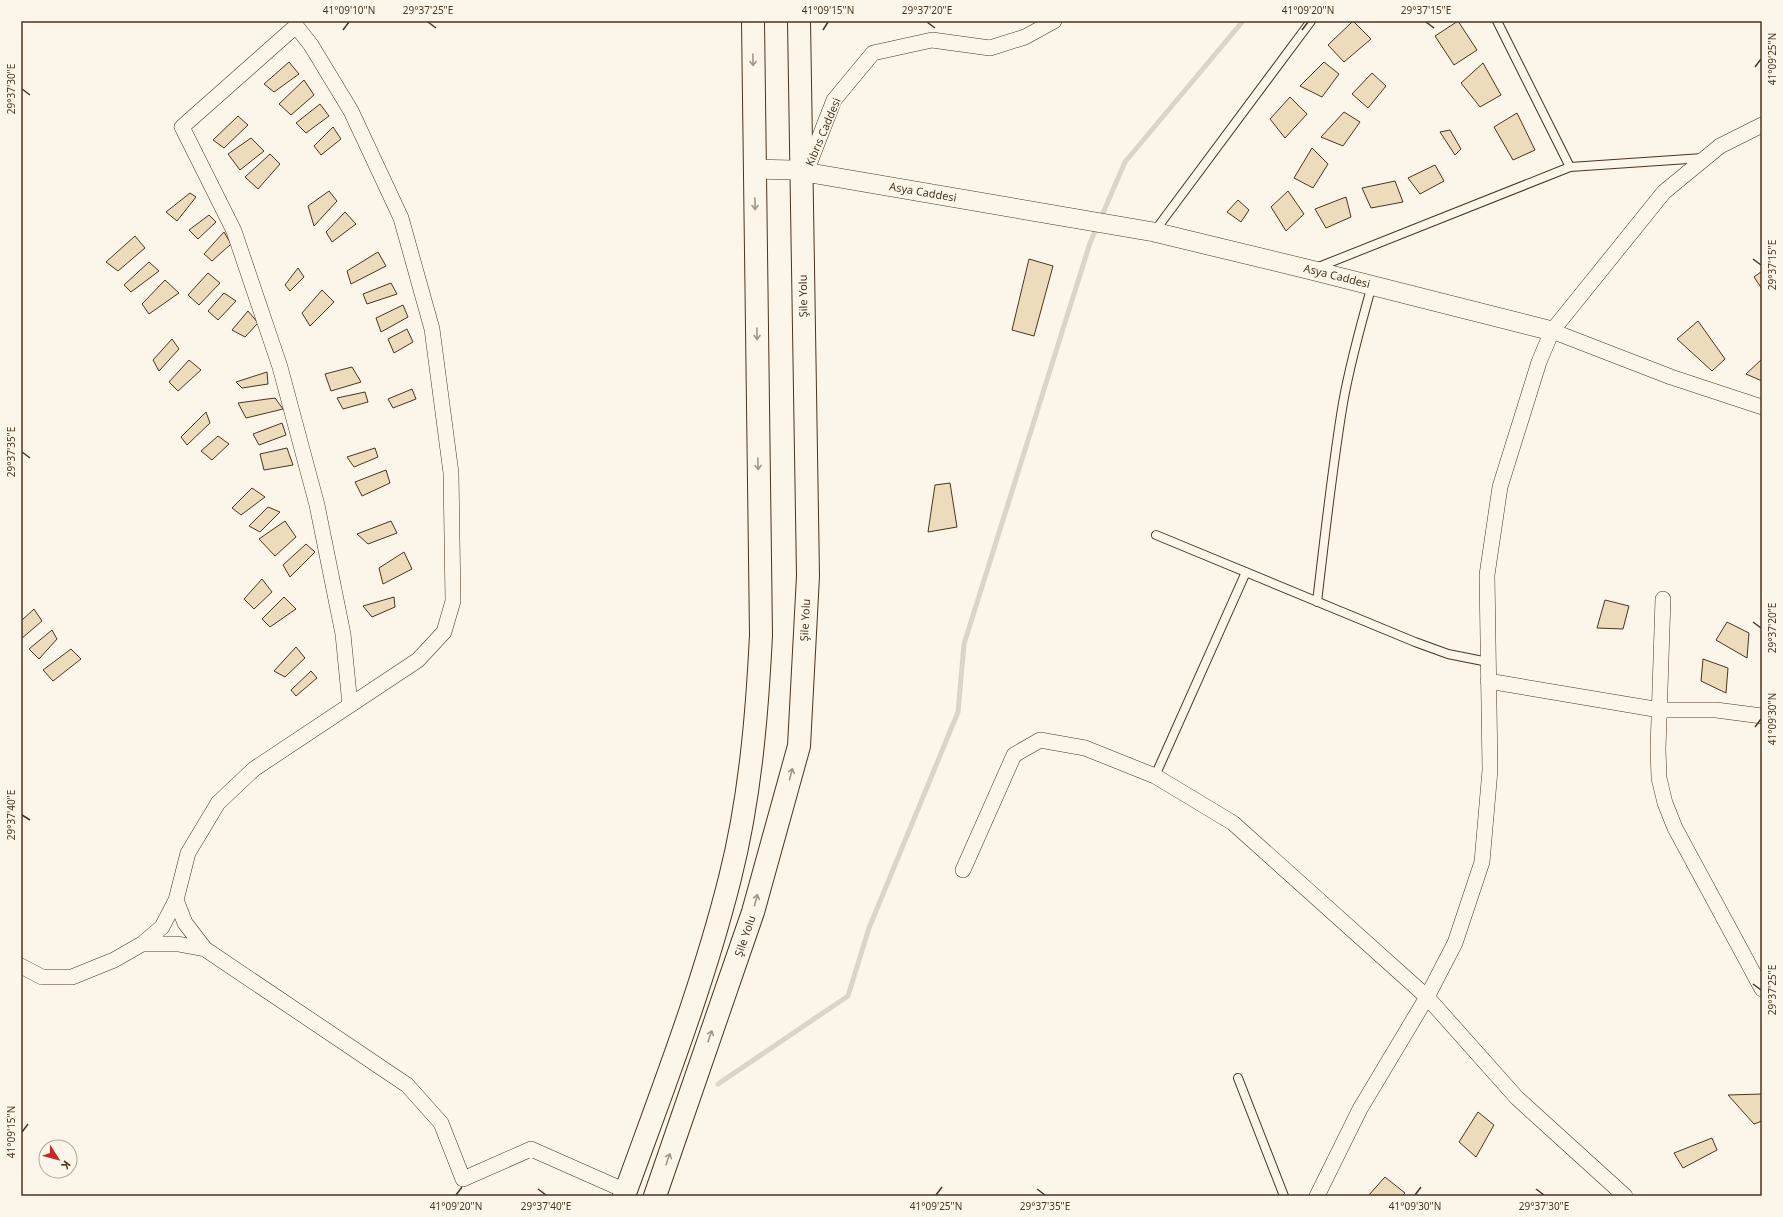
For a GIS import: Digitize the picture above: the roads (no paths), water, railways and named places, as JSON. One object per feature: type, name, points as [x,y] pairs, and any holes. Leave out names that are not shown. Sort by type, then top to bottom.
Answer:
[{"type":"highway","points":[[625,1194],[696,996],[730,878],[743,819],[758,698],[761,635],[753,21]]},
{"type":"highway","name":"Şile Yolu","points":[[655,1196],[753,912],[799,746],[808,576],[804,172],[799,21]]},
{"type":"street","name":"Kıbrıs Caddesi","points":[[804,172],[834,100],[873,53],[932,40],[990,48],[1025,37],[1054,21]]},
{"type":"street","points":[[21,966],[42,977],[72,977],[114,960],[142,944],[162,927],[176,900],[188,854],[218,803],[254,769],[418,660],[444,632],[452,601],[451,473],[432,329],[401,218],[351,111],[311,45],[296,26],[182,127],[234,231],[280,367],[317,505],[343,634],[350,705]]},
{"type":"street","points":[[1317,1196],[1360,1109],[1427,997],[1455,943],[1482,862],[1490,770],[1487,575],[1500,487],[1539,362],[1552,331],[1664,192],[1720,146],[1761,127]]},
{"type":"street","name":"Asya Caddesi","points":[[755,169],[804,172],[1154,232],[1552,331]]},
{"type":"street","points":[[1552,331],[1664,375],[1762,407]]},
{"type":"street","points":[[1663,599],[1658,749],[1660,778],[1665,803],[1675,828],[1762,989]]},
{"type":"street","points":[[1488,681],[1660,710],[1716,710],[1762,716]]},
{"type":"street","points":[[963,870],[1014,755],[1040,740],[1085,748],[1155,776],[1233,823],[1427,997],[1517,1098],[1625,1196]]},
{"type":"street","points":[[176,900],[185,923],[205,949],[407,1085],[441,1122],[462,1179],[531,1149],[625,1194]]},
{"type":"street","points":[[142,944],[178,944],[205,949]]},
{"type":"lane","points":[[1154,232],[1311,21]]},
{"type":"lane","points":[[1497,21],[1570,167]]},
{"type":"lane","points":[[1311,270],[1570,167],[1706,157]]},
{"type":"lane","points":[[1317,602],[1336,447],[1353,358],[1372,285]]},
{"type":"lane","points":[[1156,535],[1431,648],[1488,662]]},
{"type":"lane","points":[[1155,776],[1246,572]]},
{"type":"lane","points":[[1238,1078],[1284,1196]]},
{"type":"waterway","points":[[718,1084],[848,996],[869,928],[958,712],[964,644],[1090,243],[1125,162],[1243,21]]}]
